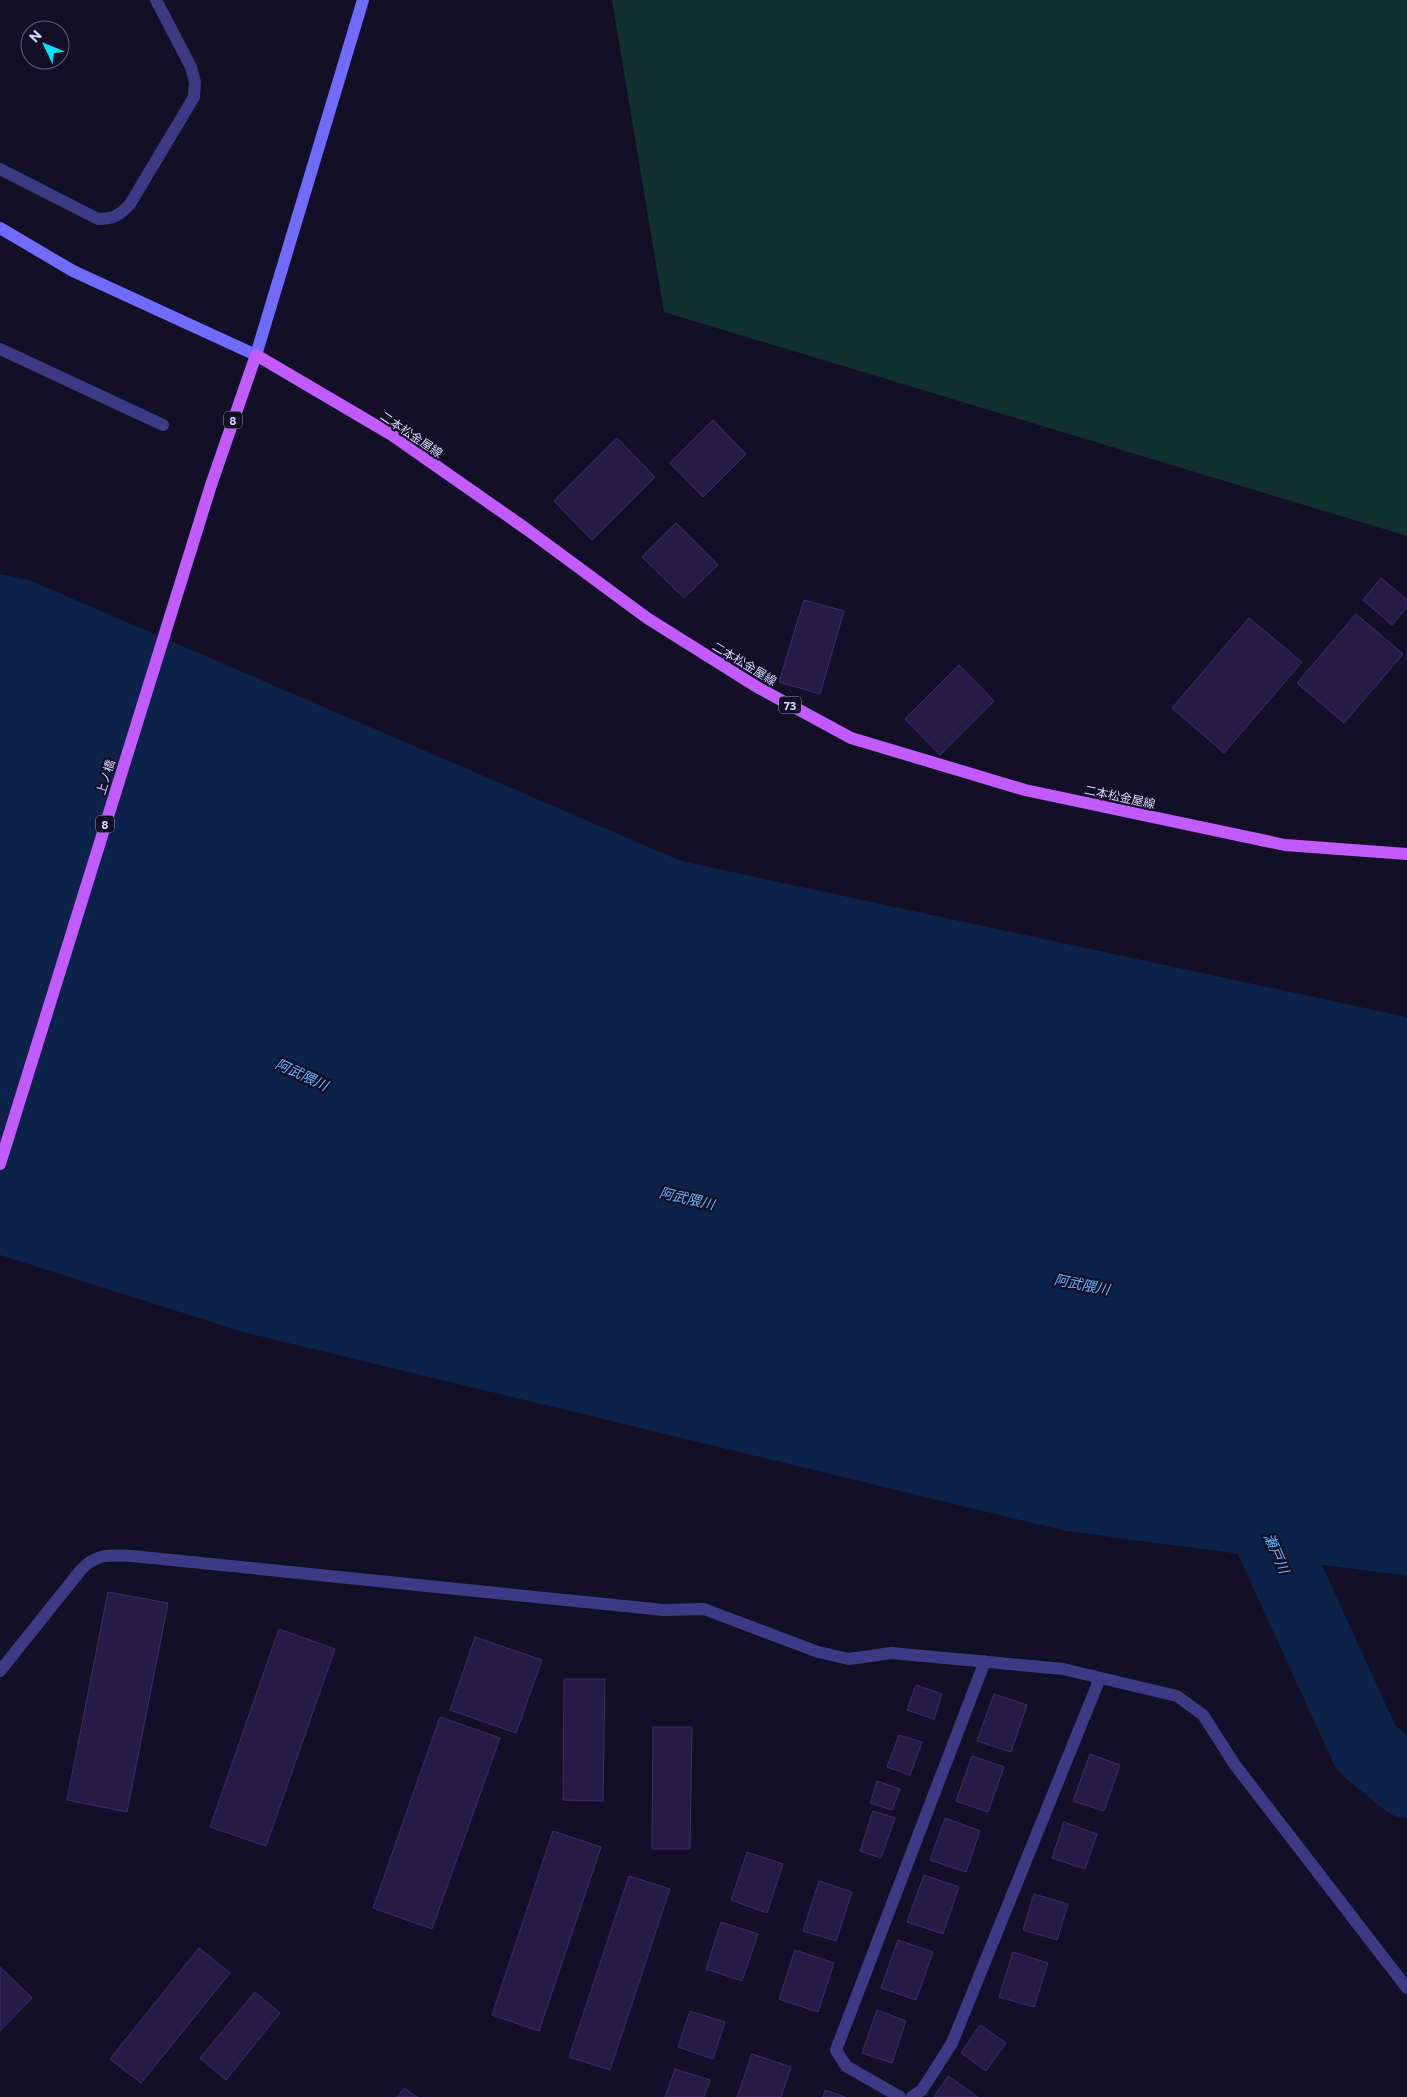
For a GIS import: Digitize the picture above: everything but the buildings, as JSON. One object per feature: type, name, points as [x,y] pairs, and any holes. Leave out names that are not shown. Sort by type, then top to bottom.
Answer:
[{"type":"main road","name":"上ノ橋","points":[[0,1164],[210,485],[256,355]]},
{"type":"main road","name":"二本松金屋線","points":[[256,355],[392,435],[525,528],[647,618],[757,688],[851,738],[1025,790],[1285,845],[1407,854]]},
{"type":"street","points":[[0,169],[98,219],[112,219],[130,204],[194,97],[195,82],[191,67],[156,0]]},
{"type":"street","points":[[0,228],[73,271],[256,355],[363,0]]},
{"type":"street","points":[[0,349],[163,425]]},
{"type":"street","points":[[0,1671],[90,1560],[106,1555],[132,1556],[664,1610],[704,1608],[818,1652],[849,1659],[891,1653],[1063,1669],[1177,1696],[1203,1715],[1235,1765],[1407,1988]]},
{"type":"street","points":[[900,2097],[846,2066],[836,2050],[985,1661]]},
{"type":"street","points":[[912,2097],[922,2090],[952,2043],[1100,1678]]},
{"type":"green space","points":[[612,0],[1407,0],[1407,536],[664,312]]},
{"type":"water","name":"阿武隈川","points":[[0,574],[29,580],[681,861],[1407,1017],[1407,1576],[1066,1531],[243,1332],[0,1255]]},
{"type":"waterway","name":"瀬戸川","points":[[1243,1466],[1270,1538],[1366,1748],[1407,1782]]}]
